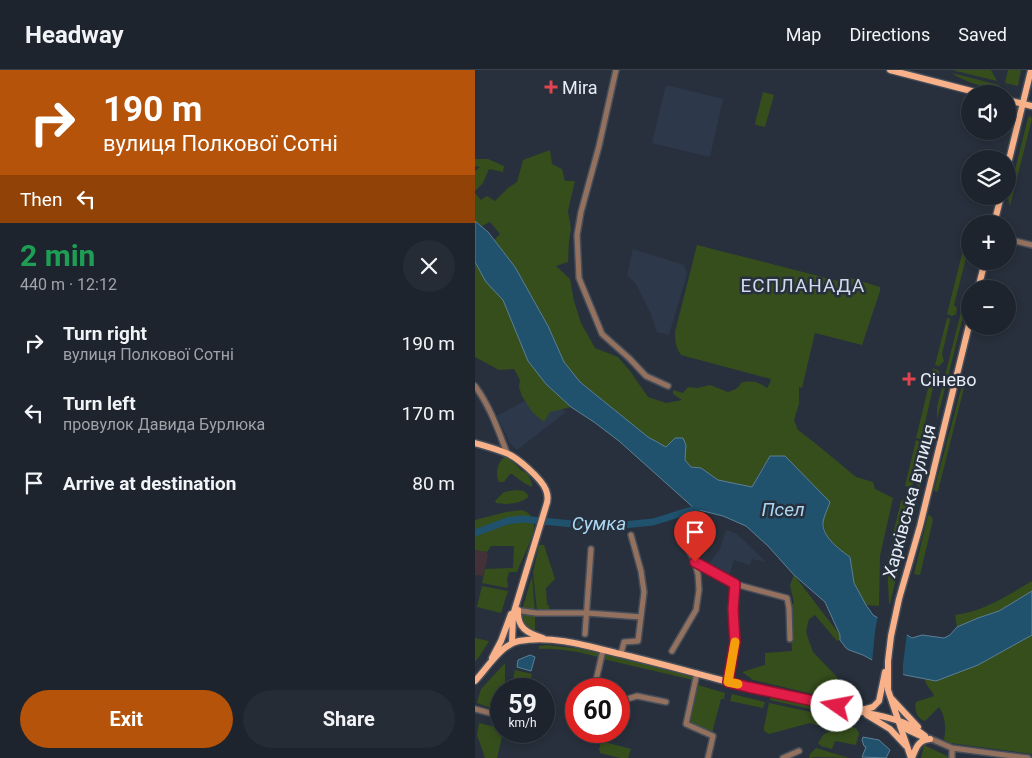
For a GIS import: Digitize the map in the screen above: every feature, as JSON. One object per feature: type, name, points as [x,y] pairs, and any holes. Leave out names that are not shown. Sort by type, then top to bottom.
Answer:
[{"type":"main road","points":[[890,70],[961,88]]},
{"type":"main road","points":[[1012,150],[1031,70]]},
{"type":"main road","points":[[1016,102],[1032,106]]},
{"type":"main road","name":"Харківська вулиця","points":[[886,692],[888,661],[896,614],[920,526],[967,335]]},
{"type":"main road","points":[[475,443],[507,453],[528,468],[542,483],[548,500],[513,616],[512,643]]},
{"type":"main road","points":[[489,666],[518,600]]},
{"type":"main road","points":[[516,610],[518,622],[521,626],[532,634],[549,640]]},
{"type":"main road","points":[[475,681],[503,650],[512,643],[526,640],[549,640],[583,645],[728,682],[898,720],[911,725],[927,738]]},
{"type":"main road","points":[[859,711],[876,705],[881,695],[886,692]]},
{"type":"main road","points":[[886,692],[911,758]]},
{"type":"main road","points":[[886,692],[927,738]]},
{"type":"main road","points":[[859,711],[889,729],[908,748]]},
{"type":"main road","points":[[911,758],[917,744],[927,738]]},
{"type":"street","points":[[616,70],[599,146],[579,220],[577,235],[579,278],[602,334],[646,376],[668,386]]},
{"type":"street","points":[[1016,241],[1032,245]]},
{"type":"street","points":[[475,386],[490,412],[507,453]]},
{"type":"street","points":[[621,654],[624,642],[637,641],[644,592],[641,571],[631,535]]},
{"type":"street","points":[[585,634],[591,549]]},
{"type":"street","points":[[672,651],[696,610],[699,590],[698,574],[689,550]]},
{"type":"street","points":[[695,562],[735,584],[787,598],[789,608],[789,639]]},
{"type":"street","points":[[728,682],[735,642],[733,609],[735,584]]},
{"type":"street","points":[[516,610],[641,617]]},
{"type":"street","points":[[597,678],[603,650]]},
{"type":"street","points":[[697,673],[686,724],[713,736],[708,758]]},
{"type":"street","points":[[630,698],[637,696],[666,702]]},
{"type":"street","points":[[475,709],[490,713]]},
{"type":"street","points":[[927,738],[952,748],[1028,758]]},
{"type":"street","points":[[952,748],[952,758]]},
{"type":"street","points":[[783,758],[799,751]]},
{"type":"shaded area","points":[[666,85],[723,99],[710,157],[652,143]]},
{"type":"shaded area","points":[[633,249],[684,265],[687,274],[669,335],[657,332],[651,314],[636,284],[627,275]]},
{"type":"shaded area","points":[[541,392],[566,412],[517,450],[510,443],[497,416]]},
{"type":"shaded area","points":[[726,530],[737,534],[766,562],[752,559],[750,565],[734,560],[729,577],[708,565],[720,549]]},
{"type":"shaded area","points":[[475,550],[487,552],[488,556],[483,576],[475,575]]},
{"type":"green space","points":[[952,70],[991,70],[997,81]]},
{"type":"green space","points":[[1008,70],[1021,70],[1018,86],[1005,83]]},
{"type":"green space","points":[[952,73],[999,85],[977,85]]},
{"type":"green space","points":[[763,92],[774,95],[765,127],[755,123]]},
{"type":"green space","points":[[1030,116],[1032,119],[1016,182],[1016,166]]},
{"type":"green space","points":[[550,150],[552,164],[562,169],[565,181],[575,181],[568,211],[571,229],[568,262],[556,266],[570,279],[581,323],[595,348],[618,357],[648,397],[666,403],[682,400],[673,394],[673,390],[683,393],[688,387],[698,388],[710,385],[728,392],[745,382],[755,382],[767,388],[770,383],[771,379],[681,355],[679,352],[675,332],[697,245],[842,282],[844,276],[880,287],[862,345],[815,333],[802,388],[799,387],[799,404],[794,420],[798,430],[856,477],[873,482],[875,489],[893,498],[880,556],[879,606],[866,605],[854,583],[850,557],[837,548],[827,537],[823,522],[770,456],[752,487],[718,480],[701,468],[691,467],[685,460],[686,445],[675,438],[666,447],[648,437],[580,382],[564,362],[548,326],[515,267],[494,240],[500,234],[490,222],[482,226],[475,221],[475,193],[481,200],[487,196],[495,201],[517,182],[523,160]]},
{"type":"green space","points":[[475,159],[488,159],[504,166],[503,172],[489,169],[483,183],[475,191],[475,171],[480,167],[475,166]]},
{"type":"green space","points":[[961,258],[961,270],[963,270],[954,305],[957,308],[956,314],[952,316],[947,314]]},
{"type":"green space","points":[[475,262],[480,272],[503,300],[528,361],[546,384],[571,407],[550,412],[544,422],[533,413],[522,396],[519,387],[520,380],[514,369],[499,370],[475,357]]},
{"type":"green space","points":[[961,312],[961,325],[937,420],[937,407]]},
{"type":"green space","points":[[947,318],[950,320],[942,354],[944,361],[939,366],[935,365]]},
{"type":"green space","points":[[933,368],[939,371],[940,376],[934,383],[925,423],[928,428],[926,437],[916,438]]},
{"type":"green space","points":[[967,376],[938,491],[936,492],[934,490],[963,382]]},
{"type":"green space","points":[[933,423],[933,435],[919,487],[917,485]]},
{"type":"green space","points":[[916,440],[921,442],[923,446],[913,484],[909,487],[905,486]]},
{"type":"green space","points":[[505,457],[528,474],[532,487],[512,474],[504,482],[499,482],[497,468]]},
{"type":"green space","points":[[524,491],[529,496],[522,501],[514,503],[496,503],[495,501],[504,492]]},
{"type":"green space","points":[[912,498],[903,536],[901,539],[896,539],[893,534],[901,501]]},
{"type":"green space","points":[[522,510],[531,516],[534,522],[534,529],[517,572],[509,572],[507,588],[482,583],[485,569],[513,568],[514,546],[491,546],[487,552],[475,550],[475,520]]},
{"type":"green space","points":[[928,515],[933,520],[920,575],[914,574]]},
{"type":"green space","points":[[892,542],[904,544],[889,604],[887,563]]},
{"type":"green space","points":[[539,545],[544,545],[555,579],[546,588],[549,612],[537,611],[533,572]]},
{"type":"green space","points":[[794,575],[840,635],[840,640],[837,641],[815,615],[809,619],[806,632],[813,652],[837,677],[838,700],[753,680],[742,672],[765,665],[765,653],[792,651],[789,607],[794,603],[790,585]]},
{"type":"green space","points":[[532,576],[535,612],[522,610]]},
{"type":"green space","points":[[1032,581],[1032,591],[999,611],[957,627],[955,615],[986,606]]},
{"type":"green space","points":[[482,586],[508,591],[501,613],[477,607]]},
{"type":"green space","points":[[522,611],[535,613],[535,631],[522,621]]},
{"type":"green space","points":[[1032,635],[1032,754],[950,743],[944,740],[945,723],[939,707],[925,721],[920,719],[916,711],[916,702],[934,696],[926,684],[925,678],[936,681],[978,665]]},
{"type":"green space","points":[[475,638],[489,641],[475,662]]},
{"type":"green space","points":[[547,645],[598,653],[598,657],[569,651],[539,649],[539,646]]},
{"type":"green space","points":[[604,654],[692,676],[693,680],[603,659]]},
{"type":"green space","points":[[505,663],[505,678],[491,678]]},
{"type":"green space","points":[[515,670],[532,674],[531,678],[513,678]]},
{"type":"green space","points":[[490,679],[490,708],[477,703],[481,689]]},
{"type":"green space","points":[[698,685],[725,693],[724,699],[721,699],[712,733],[701,729],[690,721]]},
{"type":"green space","points":[[732,694],[765,702],[763,708],[730,701]]},
{"type":"green space","points":[[771,696],[829,710],[828,713],[770,700]]},
{"type":"green space","points":[[769,703],[825,715],[823,727],[810,723],[769,734],[764,731],[764,727]]},
{"type":"green space","points":[[827,715],[847,722],[825,731]]},
{"type":"green space","points":[[479,723],[490,726],[490,743],[501,743],[497,758],[485,758],[477,735]]},
{"type":"green space","points":[[845,725],[856,728],[859,733],[856,745],[835,741],[832,749],[821,746],[818,743],[824,734]]},
{"type":"green space","points":[[601,743],[608,743],[631,749],[628,758],[600,753]]},
{"type":"green space","points":[[924,745],[949,757],[949,758],[921,758]]},
{"type":"green space","points":[[816,748],[849,758],[809,758]]},
{"type":"water","name":"Псел","points":[[475,221],[488,232],[515,267],[548,326],[564,362],[580,382],[648,437],[666,447],[675,438],[683,438],[686,445],[685,460],[691,467],[701,468],[718,480],[752,487],[770,456],[785,456],[830,502],[823,522],[825,533],[832,542],[850,557],[854,583],[873,615],[912,638],[922,635],[944,638],[950,635],[957,627],[999,611],[1032,591],[1032,635],[978,665],[936,681],[905,675],[846,648],[840,640],[840,635],[825,602],[794,575],[768,546],[746,526],[723,516],[695,509],[619,441],[571,407],[546,384],[528,361],[503,300],[486,282],[475,262]]},
{"type":"water","points":[[530,655],[535,657],[531,671],[517,667],[518,660]]},
{"type":"water","points":[[863,737],[879,740],[890,750],[886,758],[862,757],[866,747],[862,740]]},
{"type":"pier","points":[[878,615],[907,633],[903,677],[872,663]]},
{"type":"waterway","name":"Сумка","points":[[475,533],[507,521],[522,519],[603,527],[653,522],[695,509],[701,505]]},
{"type":"slow traffic","points":[[735,642],[728,682],[738,684]]},
{"type":"place","name":"Mira","points":[[551,87]]},
{"type":"place","name":"Сінево","points":[[909,379]]},
{"type":"district","name":"ЕСПЛАНАДА","points":[[803,285]]},
{"type":"route","points":[[695,562],[735,584],[733,609],[735,642],[728,682],[837,706]]}]
